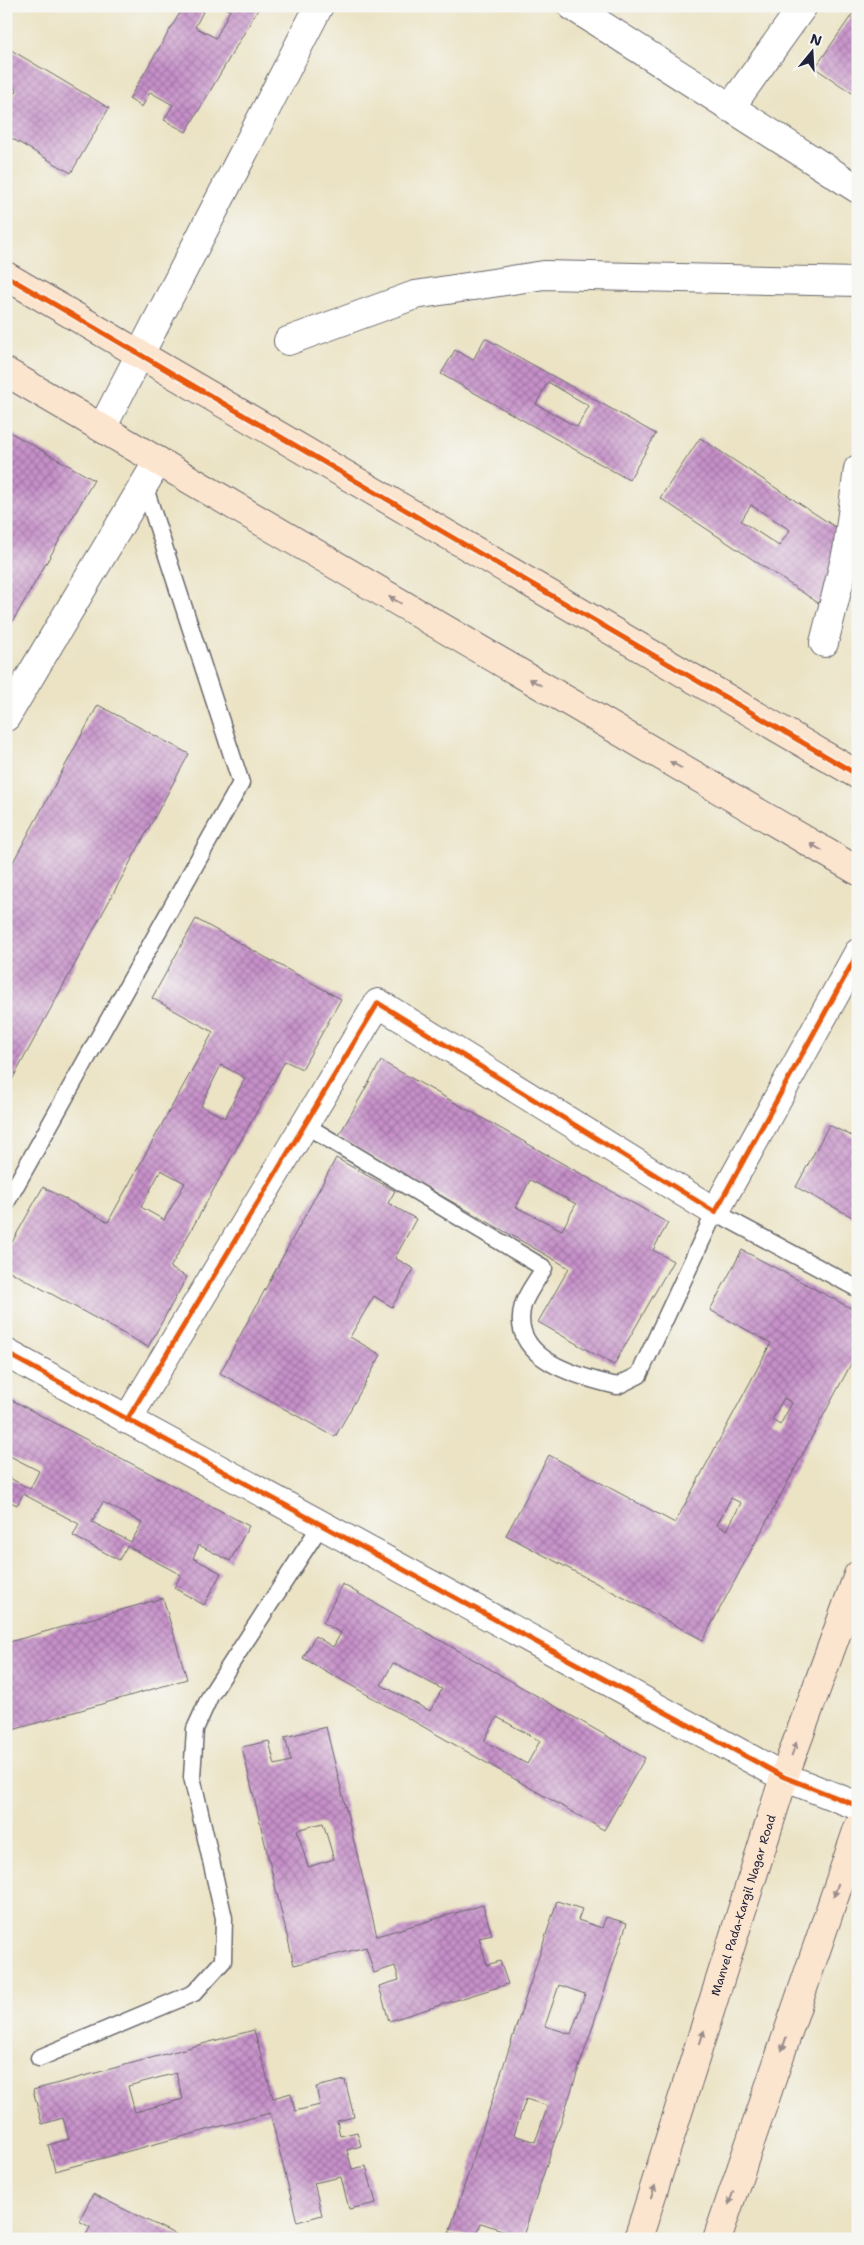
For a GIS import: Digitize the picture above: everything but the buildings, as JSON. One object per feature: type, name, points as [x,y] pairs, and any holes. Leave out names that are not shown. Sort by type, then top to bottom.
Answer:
[{"type":"street","points":[[102,428],[319,6]]},
{"type":"street","points":[[572,6],[858,189]]},
{"type":"street","points":[[730,108],[803,6]]},
{"type":"street","points":[[288,341],[415,295],[544,275],[858,282]]},
{"type":"street","points":[[6,276],[858,775]]},
{"type":"street","points":[[6,372],[858,872]]},
{"type":"street","points":[[6,717],[158,461]]},
{"type":"street","points":[[824,643],[847,551],[858,469]]},
{"type":"street","points":[[127,1420],[378,1003],[715,1212],[858,954]]},
{"type":"street","points":[[6,1353],[784,1777],[858,1806]]},
{"type":"street","name":"Manvel Pada-Kargil Nagar Road","points":[[638,2239],[784,1777],[858,1575]]},
{"type":"street","points":[[717,2239],[858,1828]]},
{"type":"lane","points":[[6,1203],[241,783],[144,486]]},
{"type":"lane","points":[[305,1124],[544,1268],[523,1305],[522,1330],[536,1355],[577,1377],[617,1386],[639,1375],[715,1212],[858,1289]]},
{"type":"lane","points":[[39,2058],[194,1992],[223,1961],[224,1918],[192,1777],[195,1730],[210,1696],[321,1526]]},
{"type":"cycle path","points":[[6,276],[858,775]]},
{"type":"cycle path","points":[[127,1420],[378,1003],[715,1212],[858,953]]},
{"type":"cycle path","points":[[6,1353],[784,1777],[858,1806]]}]
